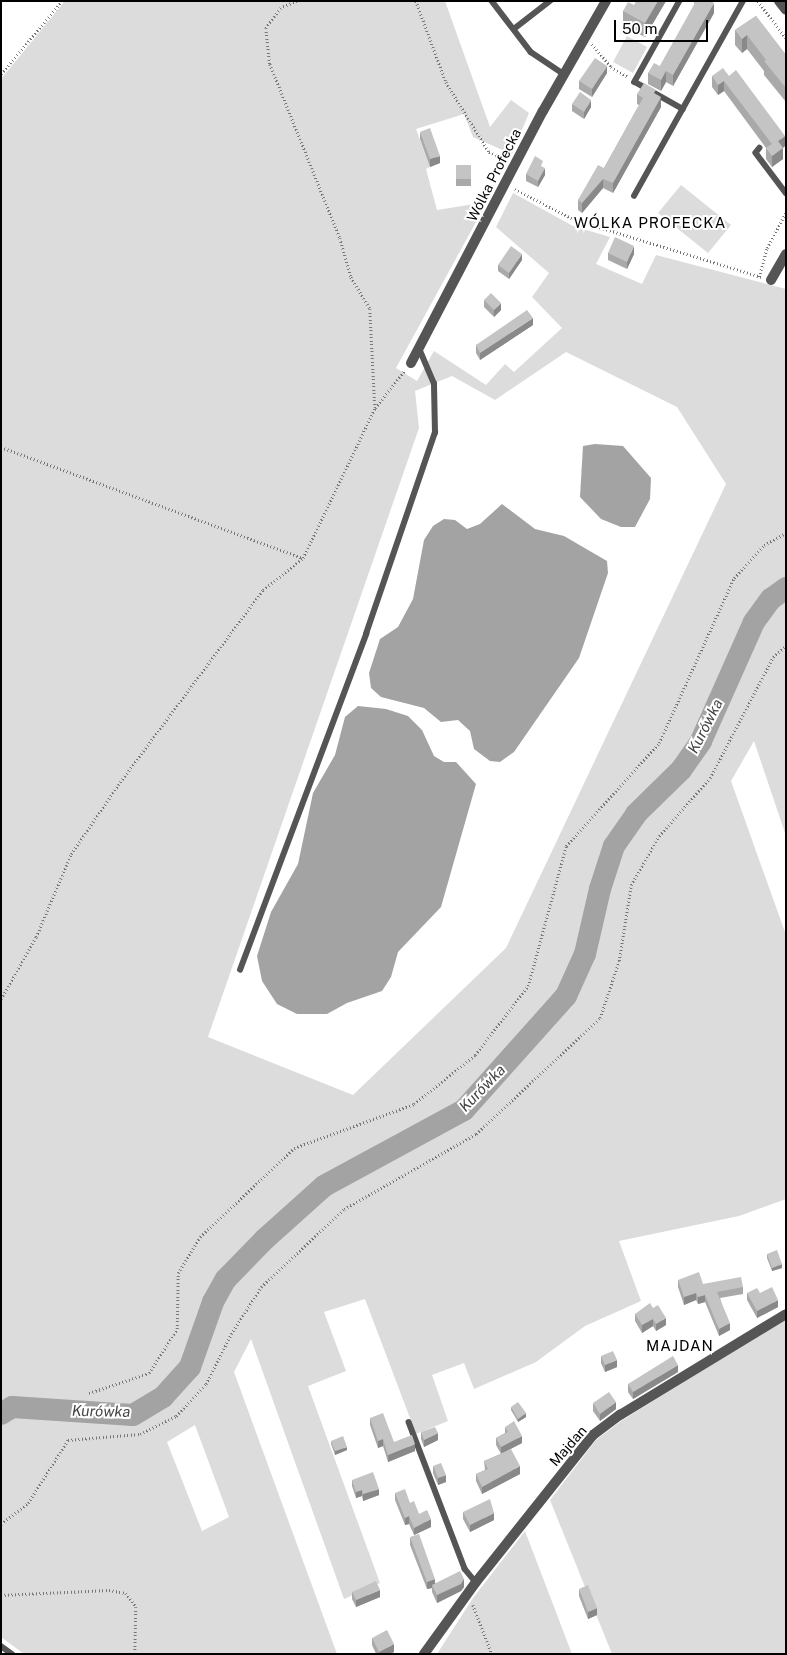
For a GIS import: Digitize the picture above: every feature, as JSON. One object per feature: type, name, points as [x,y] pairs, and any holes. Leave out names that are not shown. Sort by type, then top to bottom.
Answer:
[{"type":"street","name":"Wólka Profecka","points":[[411,363],[515,164],[606,1]]},
{"type":"street","points":[[780,1],[786,10]]},
{"type":"street","points":[[771,280],[786,254]]},
{"type":"street","name":"Majdan","points":[[424,1654],[468,1592],[594,1435],[620,1415],[786,1314]]},
{"type":"lane","points":[[492,1],[542,62],[564,74]]},
{"type":"lane","points":[[514,29],[550,1]]},
{"type":"lane","points":[[680,1],[636,82],[683,109]]},
{"type":"lane","points":[[634,196],[744,1]]},
{"type":"lane","points":[[760,148],[756,153],[786,193]]},
{"type":"lane","points":[[240,970],[366,634],[435,433],[434,384],[418,350]]},
{"type":"lane","points":[[409,1422],[465,1570],[476,1582]]},
{"type":"lane","points":[[1,1646],[12,1654]]},
{"type":"path","points":[[1,74],[62,1]]},
{"type":"path","points":[[297,1],[282,8],[266,28],[270,64],[340,238],[351,277],[370,309],[375,408]]},
{"type":"path","points":[[416,1],[446,82],[484,145],[489,152],[515,164]]},
{"type":"path","points":[[758,1],[786,38]]},
{"type":"path","points":[[592,44],[611,67],[636,82]]},
{"type":"path","points":[[510,186],[573,219],[771,280]]},
{"type":"path","points":[[759,277],[767,248],[786,213]]},
{"type":"path","points":[[1,999],[36,937],[71,854],[118,785],[263,590],[304,558],[375,408],[411,363]]},
{"type":"path","points":[[1,447],[304,558]]},
{"type":"path","points":[[89,1393],[149,1373],[177,1329],[178,1273],[200,1237],[294,1148],[414,1104],[475,1055],[528,986],[566,846],[659,743],[734,578],[764,545],[786,533]]},
{"type":"path","points":[[1,1524],[28,1503],[68,1440],[140,1434],[176,1416],[206,1384],[231,1334],[268,1280],[344,1209],[476,1134],[600,1018],[619,961],[631,885],[659,836],[710,778],[773,658],[786,646]]},
{"type":"path","points":[[1,1595],[109,1590],[126,1593],[136,1608],[135,1654]]},
{"type":"path","points":[[468,1592],[492,1654]]},
{"type":"shaded area","points":[[65,1],[445,1],[490,127],[511,100],[529,113],[512,154],[473,137],[464,114],[416,129],[430,167],[426,169],[437,210],[487,202],[396,368],[417,381],[434,351],[486,385],[505,364],[514,372],[562,328],[532,297],[549,273],[496,227],[513,193],[573,226],[610,237],[596,264],[642,284],[656,255],[786,289],[786,836],[754,741],[731,781],[786,935],[786,1199],[739,1216],[619,1241],[641,1301],[585,1326],[536,1362],[474,1389],[464,1363],[432,1375],[448,1421],[416,1434],[365,1299],[324,1312],[346,1371],[308,1386],[380,1583],[344,1599],[251,1339],[234,1372],[337,1654],[24,1654],[1,1637],[1,79]],"holes":[[[566,352],[677,407],[726,484],[506,948],[353,1095],[208,1037],[419,428],[415,391],[452,376],[495,400]],[[195,1425],[229,1517],[202,1531],[167,1442]]]},
{"type":"shaded area","points":[[627,36],[647,47],[633,73],[613,62]]},
{"type":"shaded area","points":[[681,185],[731,225],[708,253],[658,213]]},
{"type":"shaded area","points":[[595,444],[623,446],[651,478],[650,499],[635,527],[621,527],[601,519],[580,497],[583,446]]},
{"type":"shaded area","points":[[502,504],[535,529],[564,536],[607,561],[608,573],[579,658],[514,752],[500,762],[490,761],[474,749],[470,731],[458,720],[441,722],[424,708],[381,697],[371,688],[369,673],[380,639],[398,627],[413,599],[424,540],[433,526],[444,519],[455,520],[467,529],[480,524]]},
{"type":"shaded area","points":[[358,706],[386,709],[408,716],[422,730],[434,756],[444,762],[456,762],[476,784],[441,907],[398,952],[391,977],[382,991],[347,1003],[327,1014],[297,1014],[277,1004],[262,981],[257,956],[271,912],[298,864],[313,793],[335,755],[345,717]]},
{"type":"shaded area","points":[[786,1319],[786,1654],[612,1654],[550,1500],[596,1440],[621,1421]]},
{"type":"shaded area","points":[[525,1531],[572,1654],[437,1654],[473,1598]]},
{"type":"building","points":[[636,1],[658,1],[645,23],[623,11],[628,2],[634,5]]},
{"type":"building","points":[[696,1],[711,1],[714,3],[673,75],[666,71],[661,80],[648,73],[654,63],[660,66]]},
{"type":"building","points":[[756,16],[786,55],[786,88],[764,61],[766,60],[747,35],[742,39],[735,30]]},
{"type":"building","points":[[595,58],[607,66],[592,89],[579,81]]},
{"type":"building","points":[[723,68],[729,76],[736,70],[785,136],[778,141],[783,148],[772,156],[766,148],[772,144],[724,81],[718,85],[712,76]]},
{"type":"building","points":[[644,83],[656,90],[654,93],[661,97],[613,183],[603,179],[582,203],[578,200],[598,165],[604,168],[643,98],[637,94]]},
{"type":"building","points":[[580,92],[591,100],[584,112],[572,104]]},
{"type":"building","points":[[430,128],[440,156],[430,159],[420,132]]},
{"type":"building","points":[[535,156],[543,161],[541,166],[545,168],[538,181],[526,174]]},
{"type":"building","points":[[456,165],[471,165],[471,179],[456,179]]},
{"type":"building","points":[[615,237],[634,246],[627,262],[608,253]]},
{"type":"building","points":[[511,246],[522,254],[509,273],[498,265]]},
{"type":"building","points":[[491,293],[501,303],[494,310],[484,300]]},
{"type":"building","points":[[527,310],[533,318],[480,353],[476,345]]},
{"type":"building","points":[[777,1250],[782,1264],[772,1268],[767,1254]]},
{"type":"building","points":[[699,1272],[703,1284],[741,1277],[743,1287],[717,1292],[730,1323],[719,1329],[705,1295],[698,1297],[696,1293],[684,1297],[678,1280]]},
{"type":"building","points":[[772,1287],[778,1300],[757,1311],[747,1293],[757,1288],[760,1293]]},
{"type":"building","points":[[650,1303],[653,1308],[658,1305],[666,1318],[656,1324],[653,1319],[642,1325],[635,1314]]},
{"type":"building","points":[[613,1351],[617,1360],[605,1365],[601,1356]]},
{"type":"building","points":[[673,1356],[678,1365],[633,1392],[628,1384]]},
{"type":"building","points":[[609,1392],[616,1402],[600,1414],[593,1403]]},
{"type":"building","points":[[518,1402],[526,1413],[518,1419],[511,1407]]},
{"type":"building","points":[[383,1413],[394,1442],[412,1435],[415,1444],[388,1455],[383,1439],[378,1441],[370,1418]]},
{"type":"building","points":[[514,1421],[522,1436],[501,1447],[496,1438],[508,1432],[505,1427]]},
{"type":"building","points":[[435,1427],[438,1433],[424,1440],[421,1432]]},
{"type":"building","points":[[343,1436],[347,1447],[335,1451],[331,1441]]},
{"type":"building","points":[[511,1449],[520,1466],[482,1487],[476,1474],[488,1469],[484,1461]]},
{"type":"building","points":[[441,1463],[446,1475],[438,1478],[433,1466]]},
{"type":"building","points":[[373,1472],[379,1489],[363,1494],[362,1490],[356,1492],[352,1480]]},
{"type":"building","points":[[405,1489],[410,1503],[414,1501],[419,1514],[427,1510],[431,1519],[414,1528],[409,1516],[405,1518],[395,1493]]},
{"type":"building","points":[[490,1499],[494,1513],[470,1525],[463,1512]]},
{"type":"building","points":[[419,1534],[435,1579],[427,1582],[410,1537]]},
{"type":"building","points":[[460,1571],[464,1579],[461,1584],[437,1595],[432,1585]]},
{"type":"building","points":[[376,1581],[380,1590],[356,1600],[352,1592]]},
{"type":"building","points":[[588,1585],[597,1608],[588,1612],[579,1589]]},
{"type":"building","points":[[387,1630],[394,1644],[379,1652],[372,1638]]},
{"type":"waterway","name":"Kurówka","points":[[1,1414],[12,1407],[133,1415],[163,1397],[190,1367],[213,1302],[226,1279],[265,1239],[324,1186],[464,1110],[566,996],[585,954],[600,889],[614,846],[636,814],[681,770],[701,741],[754,622],[771,599],[786,588]]},
{"type":"district","name":"WÓLKA PROFECKA","points":[[650,223]]},
{"type":"district","name":"MAJDAN","points":[[680,1346]]}]
